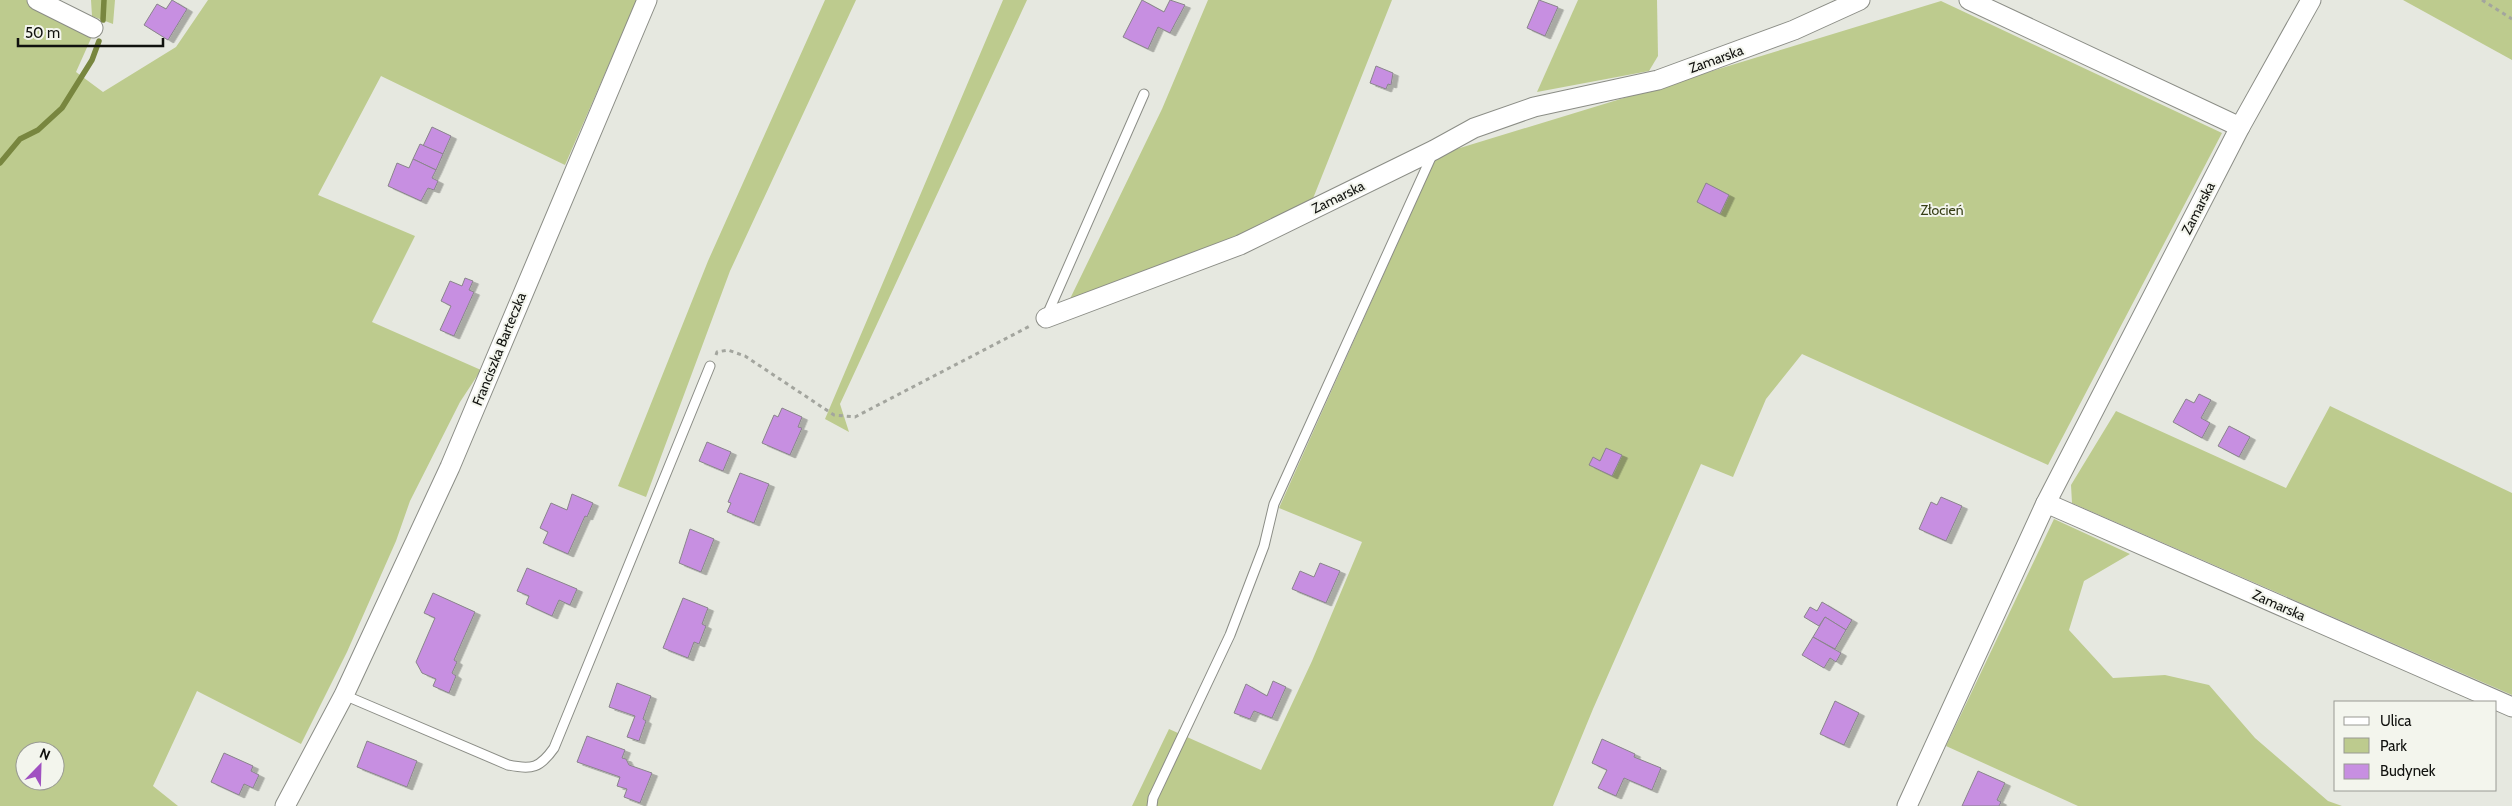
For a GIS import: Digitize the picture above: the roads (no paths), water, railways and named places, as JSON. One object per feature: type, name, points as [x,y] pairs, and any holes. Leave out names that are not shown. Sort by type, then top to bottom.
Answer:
[{"type":"street","points":[[37,0],[93,28]]},
{"type":"street","name":"Franciszka Barteczka","points":[[285,806],[344,696],[477,405],[559,205],[647,0]]},
{"type":"street","name":"Zamarska","points":[[1046,318],[1240,245],[1434,150],[1474,128],[1534,107],[1658,80],[1794,30],[1860,0]]},
{"type":"street","points":[[1969,0],[2240,127]]},
{"type":"street","name":"Zamarska","points":[[1907,806],[2046,503],[2240,127],[2311,0]]},
{"type":"street","name":"Zamarska","points":[[2046,503],[2512,707]]},
{"type":"lane","points":[[1046,318],[1144,94]]},
{"type":"lane","points":[[1152,806],[1152,798],[1230,634],[1264,546],[1274,504],[1434,150]]},
{"type":"lane","points":[[344,696],[508,765],[527,769],[545,762],[554,748],[710,366]]},
{"type":"waterway","points":[[103,20],[104,0]]},
{"type":"waterway","points":[[0,163],[20,139],[38,130],[62,108],[92,60],[99,41]]},
{"type":"park label","name":"Złocień","points":[[1942,210]]}]
